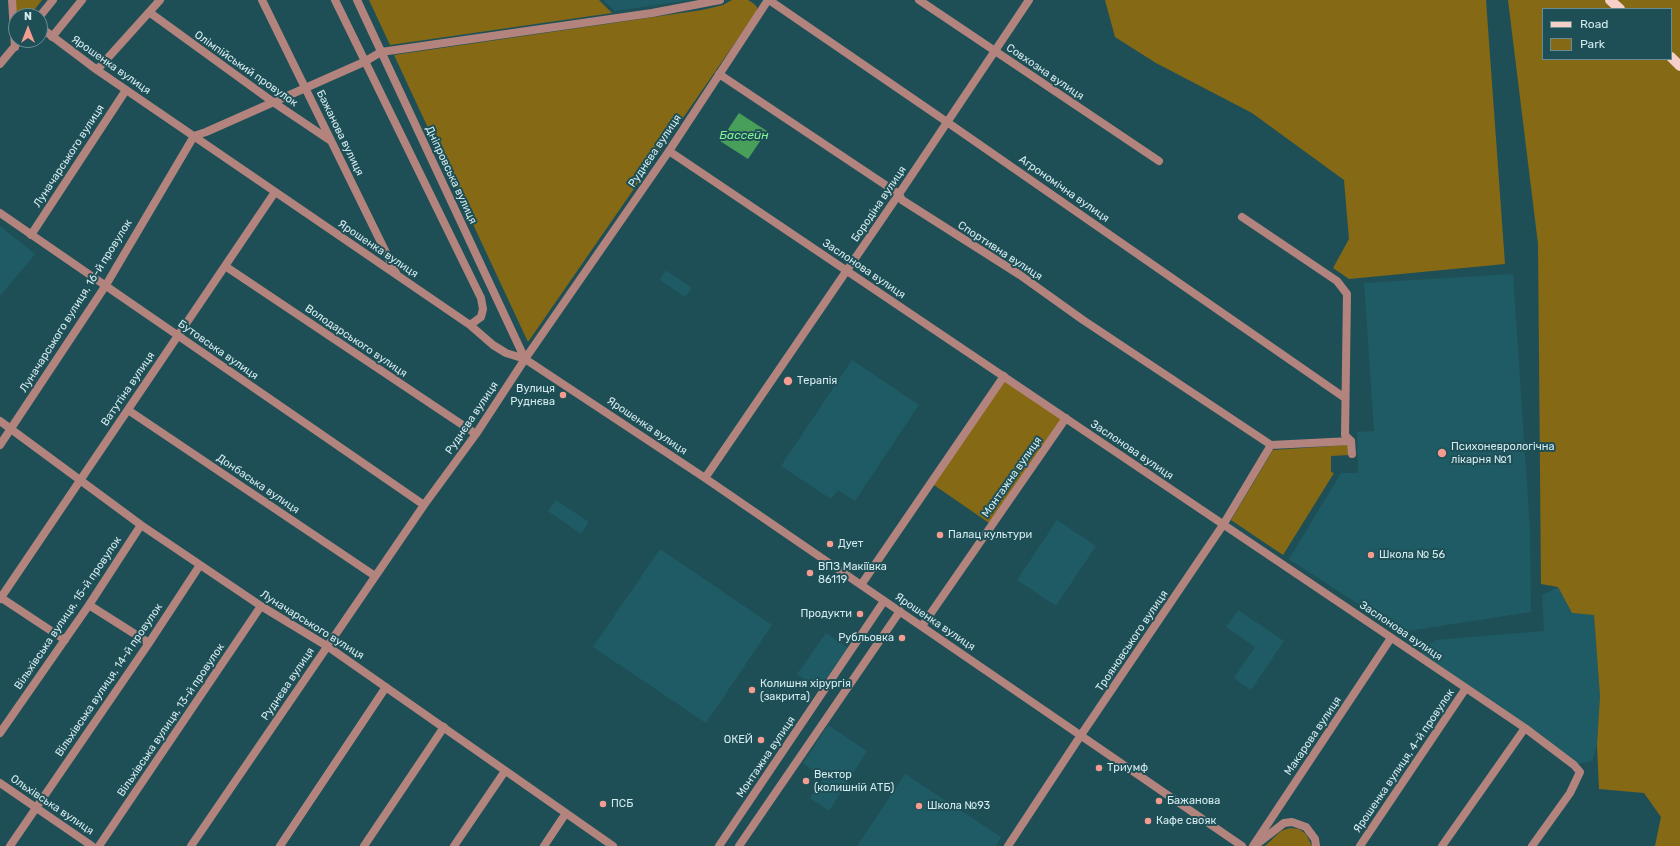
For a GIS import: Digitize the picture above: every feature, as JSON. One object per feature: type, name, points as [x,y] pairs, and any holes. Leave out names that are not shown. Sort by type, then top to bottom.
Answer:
[{"type":"main road","points":[[1610,0],[1619,8]]},
{"type":"main road","points":[[1672,58],[1680,66]]},
{"type":"street","points":[[46,8],[53,0]]},
{"type":"street","points":[[52,37],[82,0]]},
{"type":"street","points":[[97,70],[160,0]]},
{"type":"street","name":"Бажанова вулиця","points":[[262,0],[397,276]]},
{"type":"street","points":[[335,0],[364,62],[481,298],[483,309],[481,317],[470,325]]},
{"type":"street","name":"Дніпровська вулиця","points":[[357,0],[525,358]]},
{"type":"street","points":[[194,136],[364,62],[381,52],[652,13],[720,0]]},
{"type":"street","name":"Руднєва вулиця","points":[[191,846],[424,505],[476,434],[525,358],[669,151],[768,0]]},
{"type":"street","name":"Агрономічна вулиця","points":[[768,0],[947,122],[1345,398]]},
{"type":"street","name":"Совхозна вулиця","points":[[919,0],[1158,162]]},
{"type":"street","name":"Бородіна вулиця","points":[[705,478],[899,194],[1029,0]]},
{"type":"street","name":"Олімпійський провулок","points":[[148,12],[332,142]]},
{"type":"street","name":"Ярошенка вулиця","points":[[48,34],[97,70],[470,325],[506,353],[525,358],[705,478],[1081,734],[1242,846]]},
{"type":"street","points":[[0,64],[14,48]]},
{"type":"street","name":"Спортивна вулиця","points":[[719,74],[899,194],[902,200],[1020,275],[1083,320],[1271,445]]},
{"type":"street","name":"Луначарського вулиця","points":[[31,234],[126,90]]},
{"type":"street","name":"Луначарського вулиця, 16-й провулок","points":[[0,445],[106,285],[194,136]]},
{"type":"street","name":"Заслонова вулиця","points":[[669,151],[1466,688],[1525,728],[1574,764],[1580,772],[1570,793],[1532,846]]},
{"type":"street","name":"Ватутіна вулиця","points":[[0,598],[275,192]]},
{"type":"street","name":"Бутовська вулиця","points":[[0,213],[424,505]]},
{"type":"street","points":[[1242,217],[1337,281],[1347,294],[1345,436],[1351,441],[1352,454]]},
{"type":"street","name":"Володарського вулиця","points":[[225,266],[476,434]]},
{"type":"street","points":[[861,585],[1004,376]]},
{"type":"street","name":"Донбаська вулиця","points":[[128,410],[375,576]]},
{"type":"street","name":"Монтажна вулиця","points":[[922,626],[1066,418]]},
{"type":"street","name":"Луначарського вулиця","points":[[0,421],[10,430],[141,526],[261,606],[327,646],[613,846]]},
{"type":"street","points":[[1271,445],[1351,441]]},
{"type":"street","name":"Трояновського вулиця","points":[[1008,846],[1081,734],[1224,525],[1271,445]]},
{"type":"street","name":"Вільхівська вулиця, 15-й провулок","points":[[0,733],[89,605],[141,526]]},
{"type":"street","name":"Вільхівська вулиця, 14-й провулок","points":[[10,846],[149,644],[200,565]]},
{"type":"street","points":[[0,598],[65,640]]},
{"type":"street","name":"Монтажна вулиця","points":[[719,846],[884,601]]},
{"type":"street","points":[[89,605],[149,644]]},
{"type":"street","name":"Вільхівська вулиця, 13-й провулок","points":[[99,846],[261,606]]},
{"type":"street","points":[[739,846],[900,611]]},
{"type":"street","name":"Макарова вулиця","points":[[1254,846],[1391,638]]},
{"type":"street","points":[[280,846],[386,687]]},
{"type":"street","name":"Ярошенка вулиця, 4-й провулок","points":[[1360,846],[1466,688]]},
{"type":"street","points":[[364,846],[444,727]]},
{"type":"street","points":[[1442,846],[1525,728]]},
{"type":"street","points":[[454,846],[505,771]]},
{"type":"street","name":"Ольхівська вулиця","points":[[0,783],[92,846]]},
{"type":"street","points":[[544,846],[566,813]]},
{"type":"street","points":[[1254,846],[1284,823],[1292,822],[1306,827],[1315,839],[1316,846]]},
{"type":"shaded area","points":[[603,0],[691,0],[615,11]]},
{"type":"shaded area","points":[[0,226],[35,254],[0,296]]},
{"type":"shaded area","points":[[666,270],[692,288],[685,297],[660,280]]},
{"type":"shaded area","name":"Психоневрологічна лікарня №1","points":[[1513,274],[1530,530],[1531,612],[1401,632],[1289,559],[1341,473],[1358,473],[1357,432],[1374,431],[1364,283]]},
{"type":"shaded area","points":[[852,360],[919,405],[855,501],[838,490],[831,499],[781,466]]},
{"type":"shaded area","points":[[556,500],[589,522],[581,534],[548,511]]},
{"type":"shaded area","points":[[1057,520],[1096,546],[1056,606],[1017,580]]},
{"type":"shaded area","points":[[660,549],[772,625],[706,723],[593,647]]},
{"type":"shaded area","points":[[1558,587],[1572,613],[1594,614],[1600,696],[1597,745],[1592,761],[1577,764],[1563,755],[1542,735],[1421,654],[1427,645],[1436,640],[1544,631],[1542,595]]},
{"type":"shaded area","points":[[1238,610],[1284,641],[1251,690],[1234,678],[1255,647],[1226,627]]},
{"type":"shaded area","points":[[826,633],[848,648],[819,689],[797,674]]},
{"type":"shaded area","points":[[828,725],[867,751],[829,811],[810,798],[824,778],[803,763]]},
{"type":"shaded area","name":"Школа №93","points":[[905,774],[1001,837],[996,846],[857,846]]},
{"type":"green space","points":[[14,0],[42,0],[36,8],[15,8]]},
{"type":"green space","points":[[369,0],[599,0],[612,13],[390,45]]},
{"type":"green space","points":[[732,0],[748,0],[757,7],[757,11],[528,342],[394,55],[702,10],[723,5]]},
{"type":"green space","points":[[1105,0],[1486,0],[1505,264],[1349,279],[1333,268],[1349,239],[1344,180],[1252,113],[1156,63],[1115,37]]},
{"type":"green space","points":[[1508,0],[1680,0],[1680,846],[1655,846],[1661,817],[1644,793],[1599,789],[1597,745],[1600,696],[1594,615],[1572,613],[1558,587],[1541,584],[1538,244]]},
{"type":"green space","points":[[1004,376],[1066,418],[992,525],[931,483]]},
{"type":"green space","points":[[1348,445],[1349,455],[1331,456],[1331,472],[1334,473],[1283,555],[1231,520],[1273,450]]},
{"type":"green space","points":[[1290,828],[1299,829],[1306,834],[1312,846],[1265,846],[1281,831]]},
{"type":"water","name":"Бассейн","points":[[739,113],[767,131],[748,159],[720,141]]},
{"type":"place","name":"Терапія","points":[[788,381]]},
{"type":"place","name":"Вулиця Руднєва","points":[[563,395]]},
{"type":"place","name":"Психоневрологічна лікарня №1","points":[[1442,453]]},
{"type":"place","name":"Палац культури","points":[[940,535]]},
{"type":"place","name":"Дует","points":[[830,544]]},
{"type":"place","name":"Школа № 56","points":[[1371,555]]},
{"type":"place","name":"ВПЗ Макіївка 86119","points":[[810,573]]},
{"type":"place","name":"Продукти","points":[[860,614]]},
{"type":"place","name":"Рубльовка","points":[[902,638]]},
{"type":"place","name":"Колишня хірургія (закрита)","points":[[752,690]]},
{"type":"place","name":"ОКЕЙ","points":[[761,740]]},
{"type":"place","name":"Триумф","points":[[1099,768]]},
{"type":"place","name":"Вектор (колишній АТБ)","points":[[806,781]]},
{"type":"place","name":"Бажанова","points":[[1159,801]]},
{"type":"place","name":"ПСБ","points":[[603,804]]},
{"type":"place","name":"Школа №93","points":[[919,806]]},
{"type":"place","name":"Кафе свояк","points":[[1148,821]]}]
